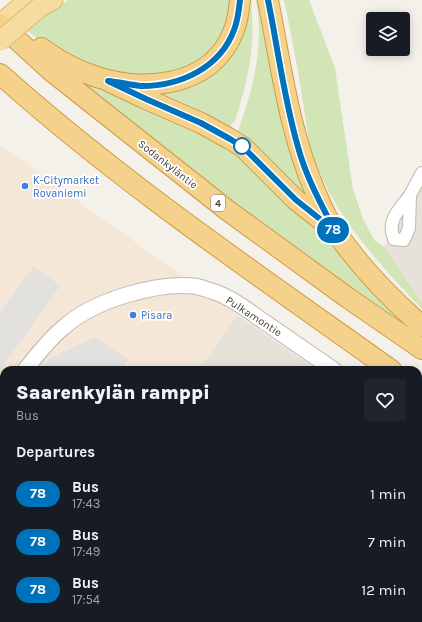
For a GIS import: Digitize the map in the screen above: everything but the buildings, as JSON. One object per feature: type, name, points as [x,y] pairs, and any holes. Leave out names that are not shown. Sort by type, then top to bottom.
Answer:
[{"type":"highway","points":[[108,81],[141,86],[156,85],[176,82],[206,68],[218,57],[234,31],[238,17],[240,0]]},
{"type":"highway","points":[[268,0],[288,106],[298,148],[320,204],[335,231],[361,265],[422,326]]},
{"type":"highway","name":"Sodankyläntie","points":[[0,24],[62,80],[227,210],[422,350]]},
{"type":"highway","points":[[23,45],[39,47],[75,69],[108,81],[201,123],[230,139],[243,147],[296,200],[335,231]]},
{"type":"highway","points":[[0,74],[80,141],[192,229],[385,366]]},
{"type":"main road","points":[[0,24],[41,2]]},
{"type":"main road","points":[[0,41],[41,2]]},
{"type":"street","points":[[410,195],[422,172]]},
{"type":"street","name":"Pulkamontie","points":[[29,366],[48,342],[64,327],[83,314],[112,301],[138,292],[160,287],[178,286],[196,286],[214,292],[233,301],[328,366]]},
{"type":"shaded area","points":[[0,145],[237,315],[201,366],[0,366]]},
{"type":"shaded area","points":[[422,183],[422,304],[384,247]]},
{"type":"shaded area","points":[[34,266],[60,286],[3,366],[0,366],[0,312]]},
{"type":"shaded area","points":[[237,315],[312,366],[201,366]]},
{"type":"shaded area","points":[[95,337],[128,359],[124,365],[125,366],[43,366],[49,359]]},
{"type":"green space","points":[[68,0],[234,0],[233,10],[217,47],[178,74],[108,75],[49,46],[26,30]]},
{"type":"green space","points":[[246,0],[251,0],[253,26],[251,52],[244,91],[233,124],[228,129],[139,93],[198,80]]},
{"type":"green space","points":[[256,0],[260,0],[320,215],[253,148],[250,139],[238,131],[249,98],[256,67],[259,35]]},
{"type":"green space","points":[[284,0],[309,0],[335,68],[353,189],[363,219],[375,241],[384,247],[422,303],[422,309],[374,257],[359,238],[345,219],[322,178],[309,143],[299,76]]},
{"type":"green space","points":[[90,83],[184,123],[242,157],[422,332],[422,344],[313,266],[84,89]]},
{"type":"bus line","name":"78","points":[[240,0],[238,17],[234,31],[218,57],[206,68],[176,82],[156,85],[141,86],[108,81],[201,123],[243,147],[296,200],[335,231],[320,204],[298,148],[288,106],[268,0]]},
{"type":"place","name":"K-Citymarket Rovaniemi","points":[[25,186]]},
{"type":"place","name":"Pisara","points":[[133,315]]}]
